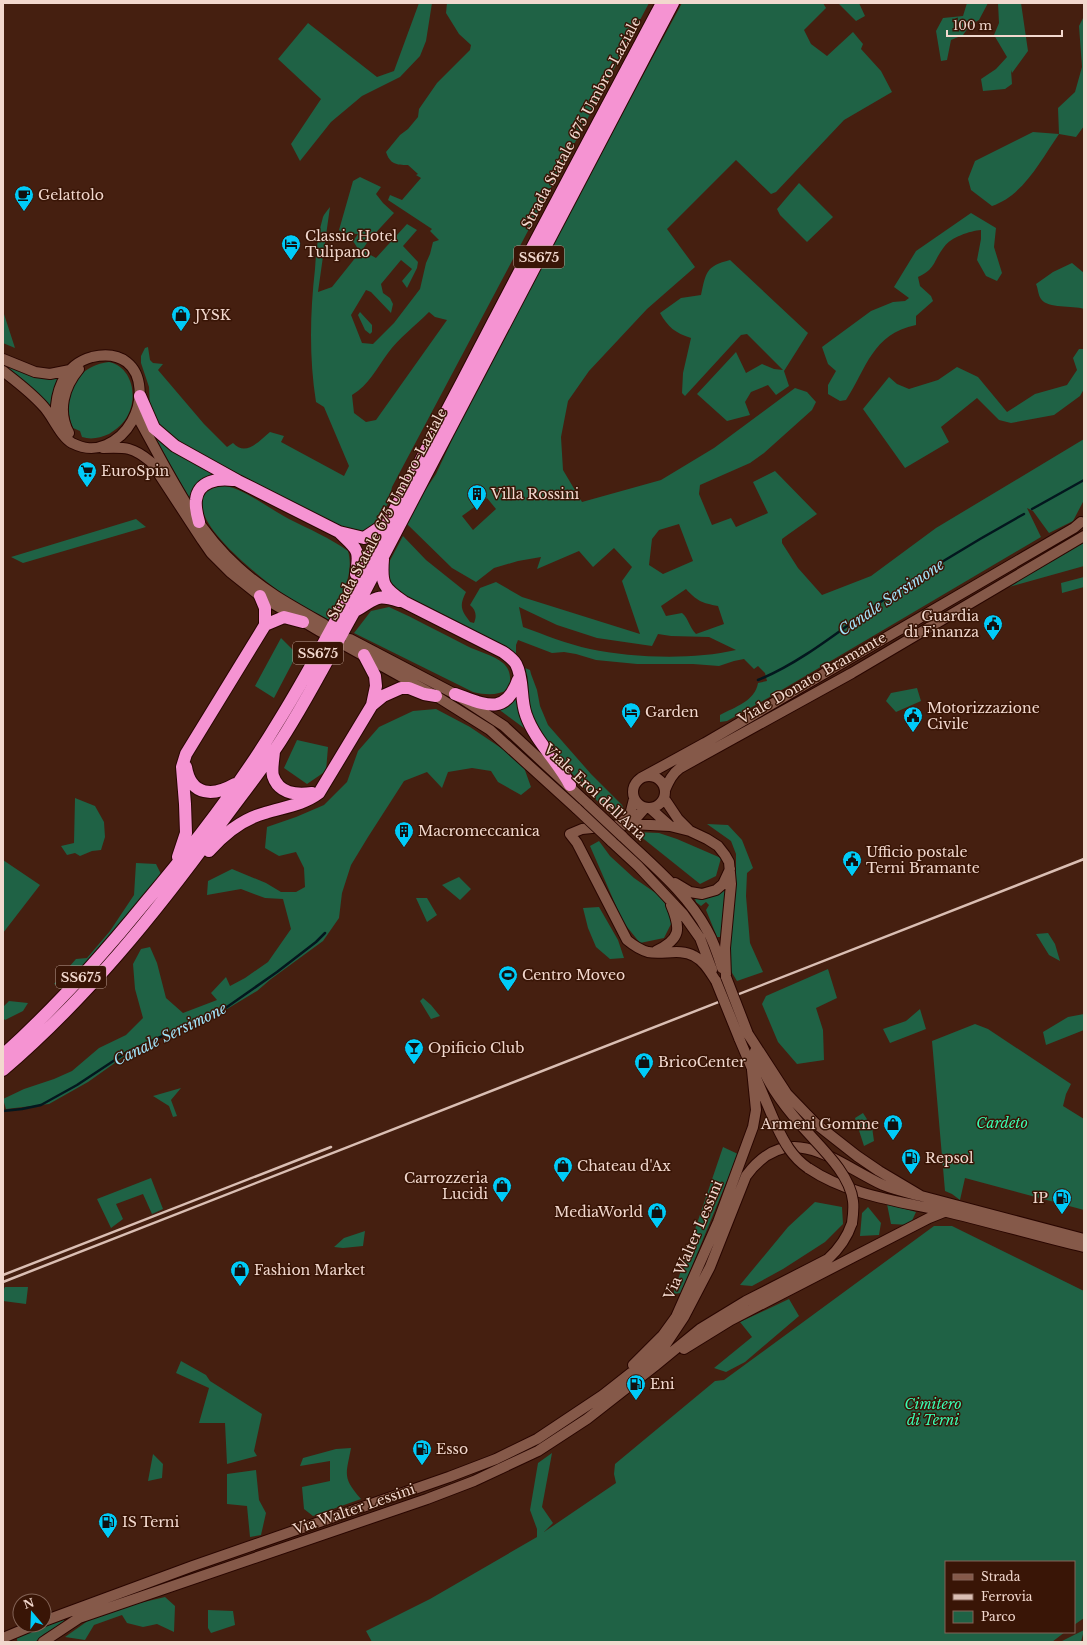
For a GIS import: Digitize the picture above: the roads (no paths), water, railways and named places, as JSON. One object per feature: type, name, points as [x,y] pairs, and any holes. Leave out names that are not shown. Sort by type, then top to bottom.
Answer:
[{"type":"highway","name":"Strada Statale 675 Umbro-Laziale","points":[[402,508],[518,272],[662,3]]},
{"type":"highway","name":"Strada Statale 675 Umbro-Laziale","points":[[3,1055],[45,1017],[116,938],[178,873],[277,724],[356,582],[391,528],[402,508],[673,3]]},
{"type":"highway","points":[[140,396],[149,419],[154,428],[162,436],[175,446],[238,481],[339,532],[364,538],[391,528]]},
{"type":"highway","points":[[199,522],[196,499],[198,491],[204,485],[218,479],[238,481]]},
{"type":"highway","name":"Strada Statale 675 Umbro-Laziale","points":[[3,1070],[66,1012],[124,948],[178,873],[274,750],[306,698],[354,612],[383,556],[391,528]]},
{"type":"highway","points":[[339,532],[352,544],[358,554],[356,582]]},
{"type":"highway","points":[[383,556],[382,573],[384,586],[392,594],[404,602],[503,652],[515,663],[519,677],[522,700],[531,727],[563,772],[570,785]]},
{"type":"highway","points":[[260,596],[265,608],[265,625],[186,754],[182,767],[186,833],[178,873],[194,868],[219,839],[242,822],[264,813],[288,807],[310,799],[320,793],[372,705],[376,686],[375,676],[364,655]]},
{"type":"highway","points":[[354,612],[379,596],[404,602]]},
{"type":"highway","points":[[265,625],[284,617],[303,622]]},
{"type":"highway","points":[[455,694],[491,705],[500,704],[508,700],[514,692],[519,677]]},
{"type":"highway","points":[[372,705],[383,696],[401,688],[409,688],[424,694],[436,696]]},
{"type":"highway","points":[[274,750],[273,775],[282,790],[297,795],[320,793]]},
{"type":"highway","points":[[186,754],[186,768],[190,781],[197,787],[205,791],[214,792],[224,790],[238,782]]},
{"type":"main road","points":[[56,422],[56,400],[60,385],[70,370],[88,358],[103,355],[111,355],[126,361],[134,369],[140,386],[140,396],[136,414],[130,426],[124,433],[115,440],[96,449]]},
{"type":"main road","points":[[79,445],[71,437],[64,423],[63,406],[66,390],[72,379],[88,358]]},
{"type":"main road","points":[[3,359],[35,372],[50,374],[70,370]]},
{"type":"main road","points":[[3,371],[31,393],[56,422],[68,441],[89,449],[124,447],[140,453],[151,462],[211,553],[230,572],[260,596],[303,622],[322,628],[252,580],[229,559],[199,522],[175,484],[136,414]]},
{"type":"main road","name":"Viale Donato Bramante","points":[[641,778],[705,743],[1074,528],[1083,521]]},
{"type":"main road","name":"Viale Donato Bramante","points":[[630,824],[648,808],[659,805],[670,780],[674,773],[680,768],[852,673],[1084,536]]},
{"type":"main road","name":"Viale Eroi dell'Aria","points":[[721,979],[707,930],[687,903],[667,878],[570,785],[504,726],[455,694],[348,642],[364,655],[436,696],[490,730],[638,866],[683,914],[700,938],[721,979],[744,1036]]},
{"type":"main road","points":[[618,825],[626,820],[630,815],[634,799],[633,788],[635,784],[641,778],[652,776],[661,781],[665,794],[678,819],[690,832]]},
{"type":"main road","points":[[634,799],[640,806],[648,808],[670,826]]},
{"type":"main road","points":[[630,824],[670,826],[690,832],[718,846],[725,854],[730,868],[731,884],[721,979],[702,961],[694,956],[686,953],[648,952],[627,940],[577,843],[570,834],[582,829],[630,824]]},
{"type":"main road","points":[[667,878],[690,892],[702,894],[716,890],[723,884],[730,868]]},
{"type":"main road","points":[[654,952],[668,945],[677,933],[677,920],[668,898]]},
{"type":"main road","points":[[744,1036],[760,1066],[776,1125],[790,1151],[801,1163],[824,1179],[873,1196],[1084,1247]]},
{"type":"main road","points":[[744,1036],[760,1066],[815,1123],[857,1156],[921,1196]]},
{"type":"main road","name":"Via Walter Lessini","points":[[43,1642],[79,1618],[427,1499],[474,1481],[538,1450],[587,1419],[700,1329],[746,1301],[828,1259],[838,1250],[845,1240],[852,1223],[853,1202],[848,1183],[831,1159],[783,1104],[770,1085],[760,1066]]},
{"type":"main road","name":"Via Walter Lessini","points":[[603,1395],[663,1335],[676,1317],[718,1222],[753,1127],[760,1066]]},
{"type":"main road","name":"Via Walter Lessini","points":[[52,1618],[113,1594],[398,1496],[496,1459],[537,1439],[603,1395],[664,1347],[684,1317],[710,1267],[746,1176],[753,1166],[764,1157],[783,1149],[806,1147],[819,1151],[884,1186],[1084,1238]]},
{"type":"main road","name":"Via Walter Lessini","points":[[656,1365],[731,1320],[929,1218],[944,1212]]},
{"type":"main road","points":[[3,1638],[15,1633]]},
{"type":"waterway","name":"Canale Sersimone","points":[[1032,509],[1084,480]]},
{"type":"waterway","name":"Canale Sersimone","points":[[758,680],[804,656],[912,581],[967,546],[1024,514]]},
{"type":"waterway","name":"Canale Sersimone","points":[[3,1111],[41,1105],[77,1085],[127,1052],[227,1007],[277,972],[316,942],[325,933]]},
{"type":"railway","points":[[3,1282],[1084,859]]},
{"type":"railway","points":[[3,1275],[331,1147]]},
{"type":"place","name":"Gelattolo","points":[[24,212]]},
{"type":"place","name":"Classic Hotel Tulipano","points":[[291,261]]},
{"type":"place","name":"JYSK","points":[[181,332]]},
{"type":"place","name":"EuroSpin","points":[[87,488]]},
{"type":"place","name":"Villa Rossini","points":[[477,511]]},
{"type":"place","name":"Guardia di Finanza","points":[[993,641]]},
{"type":"place","name":"Garden","points":[[631,729]]},
{"type":"place","name":"Motorizzazione Civile","points":[[913,733]]},
{"type":"place","name":"Macromeccanica","points":[[404,848]]},
{"type":"place","name":"Ufficio postale Terni Bramante","points":[[852,877]]},
{"type":"place","name":"Centro Moveo","points":[[508,992]]},
{"type":"place","name":"Opificio Club","points":[[414,1065]]},
{"type":"place","name":"BricoCenter","points":[[644,1079]]},
{"type":"place","name":"Armeni Gomme","points":[[893,1141]]},
{"type":"place","name":"Repsol","points":[[911,1175]]},
{"type":"place","name":"Chateau d'Ax","points":[[563,1183]]},
{"type":"place","name":"Carrozzeria Lucidi","points":[[502,1203]]},
{"type":"place","name":"IP","points":[[1062,1215]]},
{"type":"place","name":"MediaWorld","points":[[657,1229]]},
{"type":"place","name":"Fashion Market","points":[[240,1287]]},
{"type":"place","name":"Eni","points":[[636,1401]]},
{"type":"place","name":"Esso","points":[[422,1466]]},
{"type":"place","name":"IS Terni","points":[[108,1539]]},
{"type":"park label","name":"Cardeto","points":[[1002,1123]]},
{"type":"park label","name":"Cimitero di Terni","points":[[933,1412]]}]
